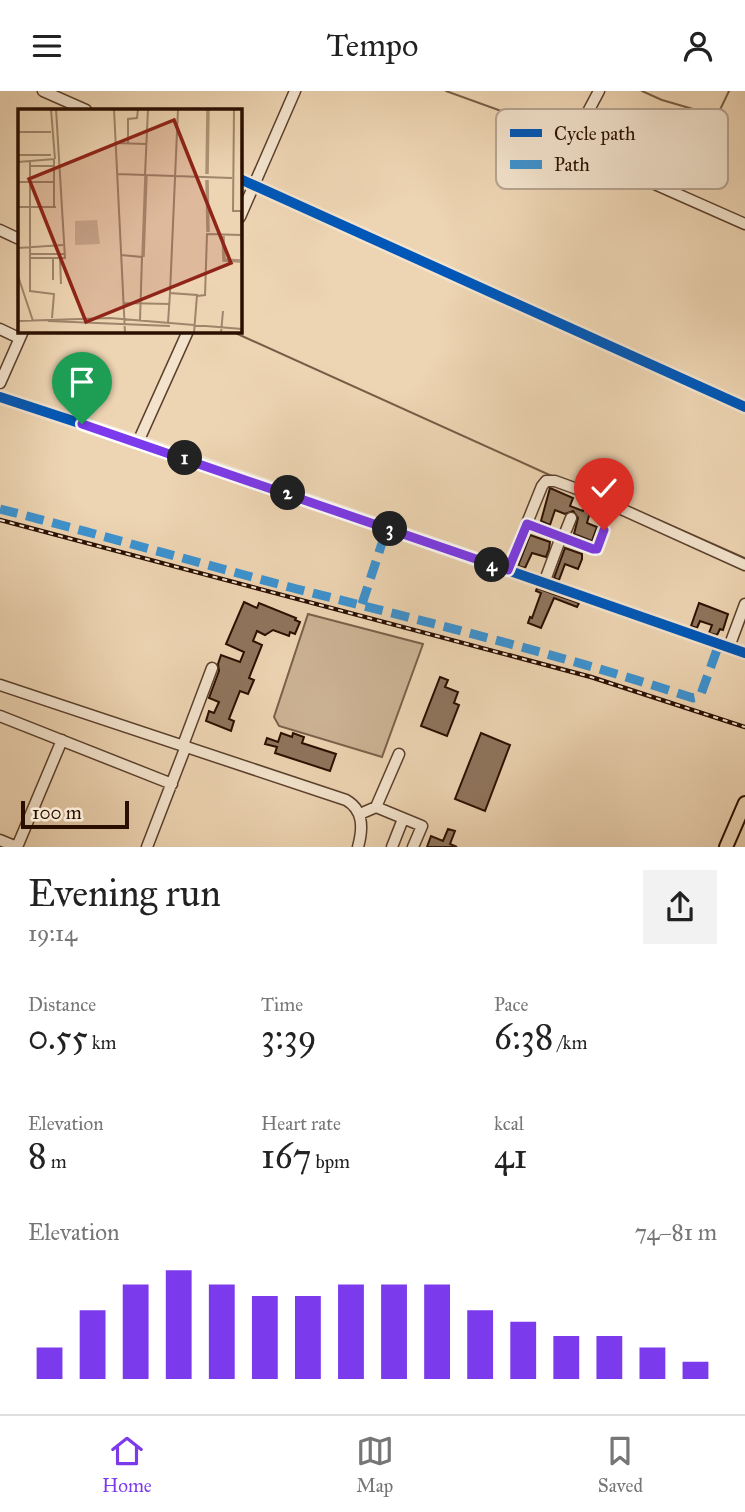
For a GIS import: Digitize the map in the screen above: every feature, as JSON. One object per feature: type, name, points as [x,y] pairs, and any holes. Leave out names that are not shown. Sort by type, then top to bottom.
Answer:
[{"type":"main road","points":[[726,847],[745,803]]},
{"type":"street","points":[[43,91],[84,109]]},
{"type":"street","points":[[242,212],[295,91]]},
{"type":"street","points":[[589,109],[599,91]]},
{"type":"street","points":[[242,180],[745,407]]},
{"type":"street","points":[[666,189],[745,224]]},
{"type":"street","points":[[0,230],[18,239]]},
{"type":"street","points":[[0,330],[21,334],[0,383]]},
{"type":"street","points":[[138,442],[187,333]]},
{"type":"street","points":[[0,397],[138,442],[745,653]]},
{"type":"street","points":[[508,570],[546,481],[555,481],[577,489],[745,565]]},
{"type":"street","points":[[544,583],[571,518]]},
{"type":"street","points":[[527,524],[597,549],[604,530]]},
{"type":"street","points":[[729,647],[745,604]]},
{"type":"street","points":[[147,847],[212,668]]},
{"type":"street","points":[[0,684],[346,800],[352,803],[360,814],[362,828],[358,847]]},
{"type":"street","points":[[0,716],[172,784]]},
{"type":"street","points":[[0,840],[17,847],[62,740]]},
{"type":"street","points":[[360,814],[376,807],[399,754]]},
{"type":"street","points":[[376,807],[422,826],[413,847]]},
{"type":"street","points":[[392,847],[403,819]]},
{"type":"shaded area","points":[[308,614],[423,644],[382,757],[279,726],[274,717]]},
{"type":"building","points":[[550,488],[573,498],[570,506],[583,511],[586,502],[592,505],[587,523],[597,527],[592,541],[574,534],[578,518],[573,511],[565,514],[555,510],[550,525],[541,521]]},
{"type":"building","points":[[530,535],[550,542],[549,549],[546,557],[532,553],[525,568],[518,566]]},
{"type":"building","points":[[565,548],[582,554],[582,559],[578,569],[565,564],[559,580],[554,578]]},
{"type":"building","points":[[537,588],[579,603],[577,607],[554,598],[541,628],[528,623],[541,593],[536,591]]},
{"type":"building","points":[[244,602],[257,608],[259,603],[300,622],[295,634],[290,632],[289,636],[273,630],[265,635],[257,631],[253,641],[262,645],[249,678],[254,680],[248,694],[240,691],[229,719],[234,721],[231,731],[206,721],[209,711],[214,713],[219,702],[209,698],[219,671],[221,655],[240,662],[244,652],[226,644]]},
{"type":"building","points":[[699,603],[728,614],[723,630],[720,629],[717,635],[709,633],[712,625],[700,621],[697,628],[691,626]]},
{"type":"building","points":[[440,677],[448,680],[445,687],[458,692],[454,703],[459,705],[447,736],[421,726]]},
{"type":"building","points":[[281,733],[304,737],[302,743],[336,754],[330,771],[275,753],[277,747],[265,744],[267,738],[278,742]]},
{"type":"building","points":[[481,733],[510,745],[485,811],[455,799]]},
{"type":"building","points":[[448,829],[455,831],[450,844],[457,847],[427,847],[431,836],[443,841]]},
{"type":"waterway","points":[[446,91],[496,109]]},
{"type":"waterway","points":[[642,91],[693,109]]},
{"type":"waterway","points":[[720,109],[729,91]]},
{"type":"waterway","points":[[235,333],[554,477]]},
{"type":"waterway","points":[[586,488],[745,558]]},
{"type":"railway","points":[[0,520],[591,677],[745,727]]},
{"type":"marked path","points":[[0,509],[544,653],[693,698],[701,694],[719,644]]},
{"type":"marked path","points":[[362,604],[387,528]]},
{"type":"cycle path","points":[[242,180],[745,407]]},
{"type":"cycle path","points":[[0,397],[189,459],[745,653]]},
{"type":"route","points":[[82,424],[508,570],[527,524],[593,549],[597,549],[604,530]]}]
